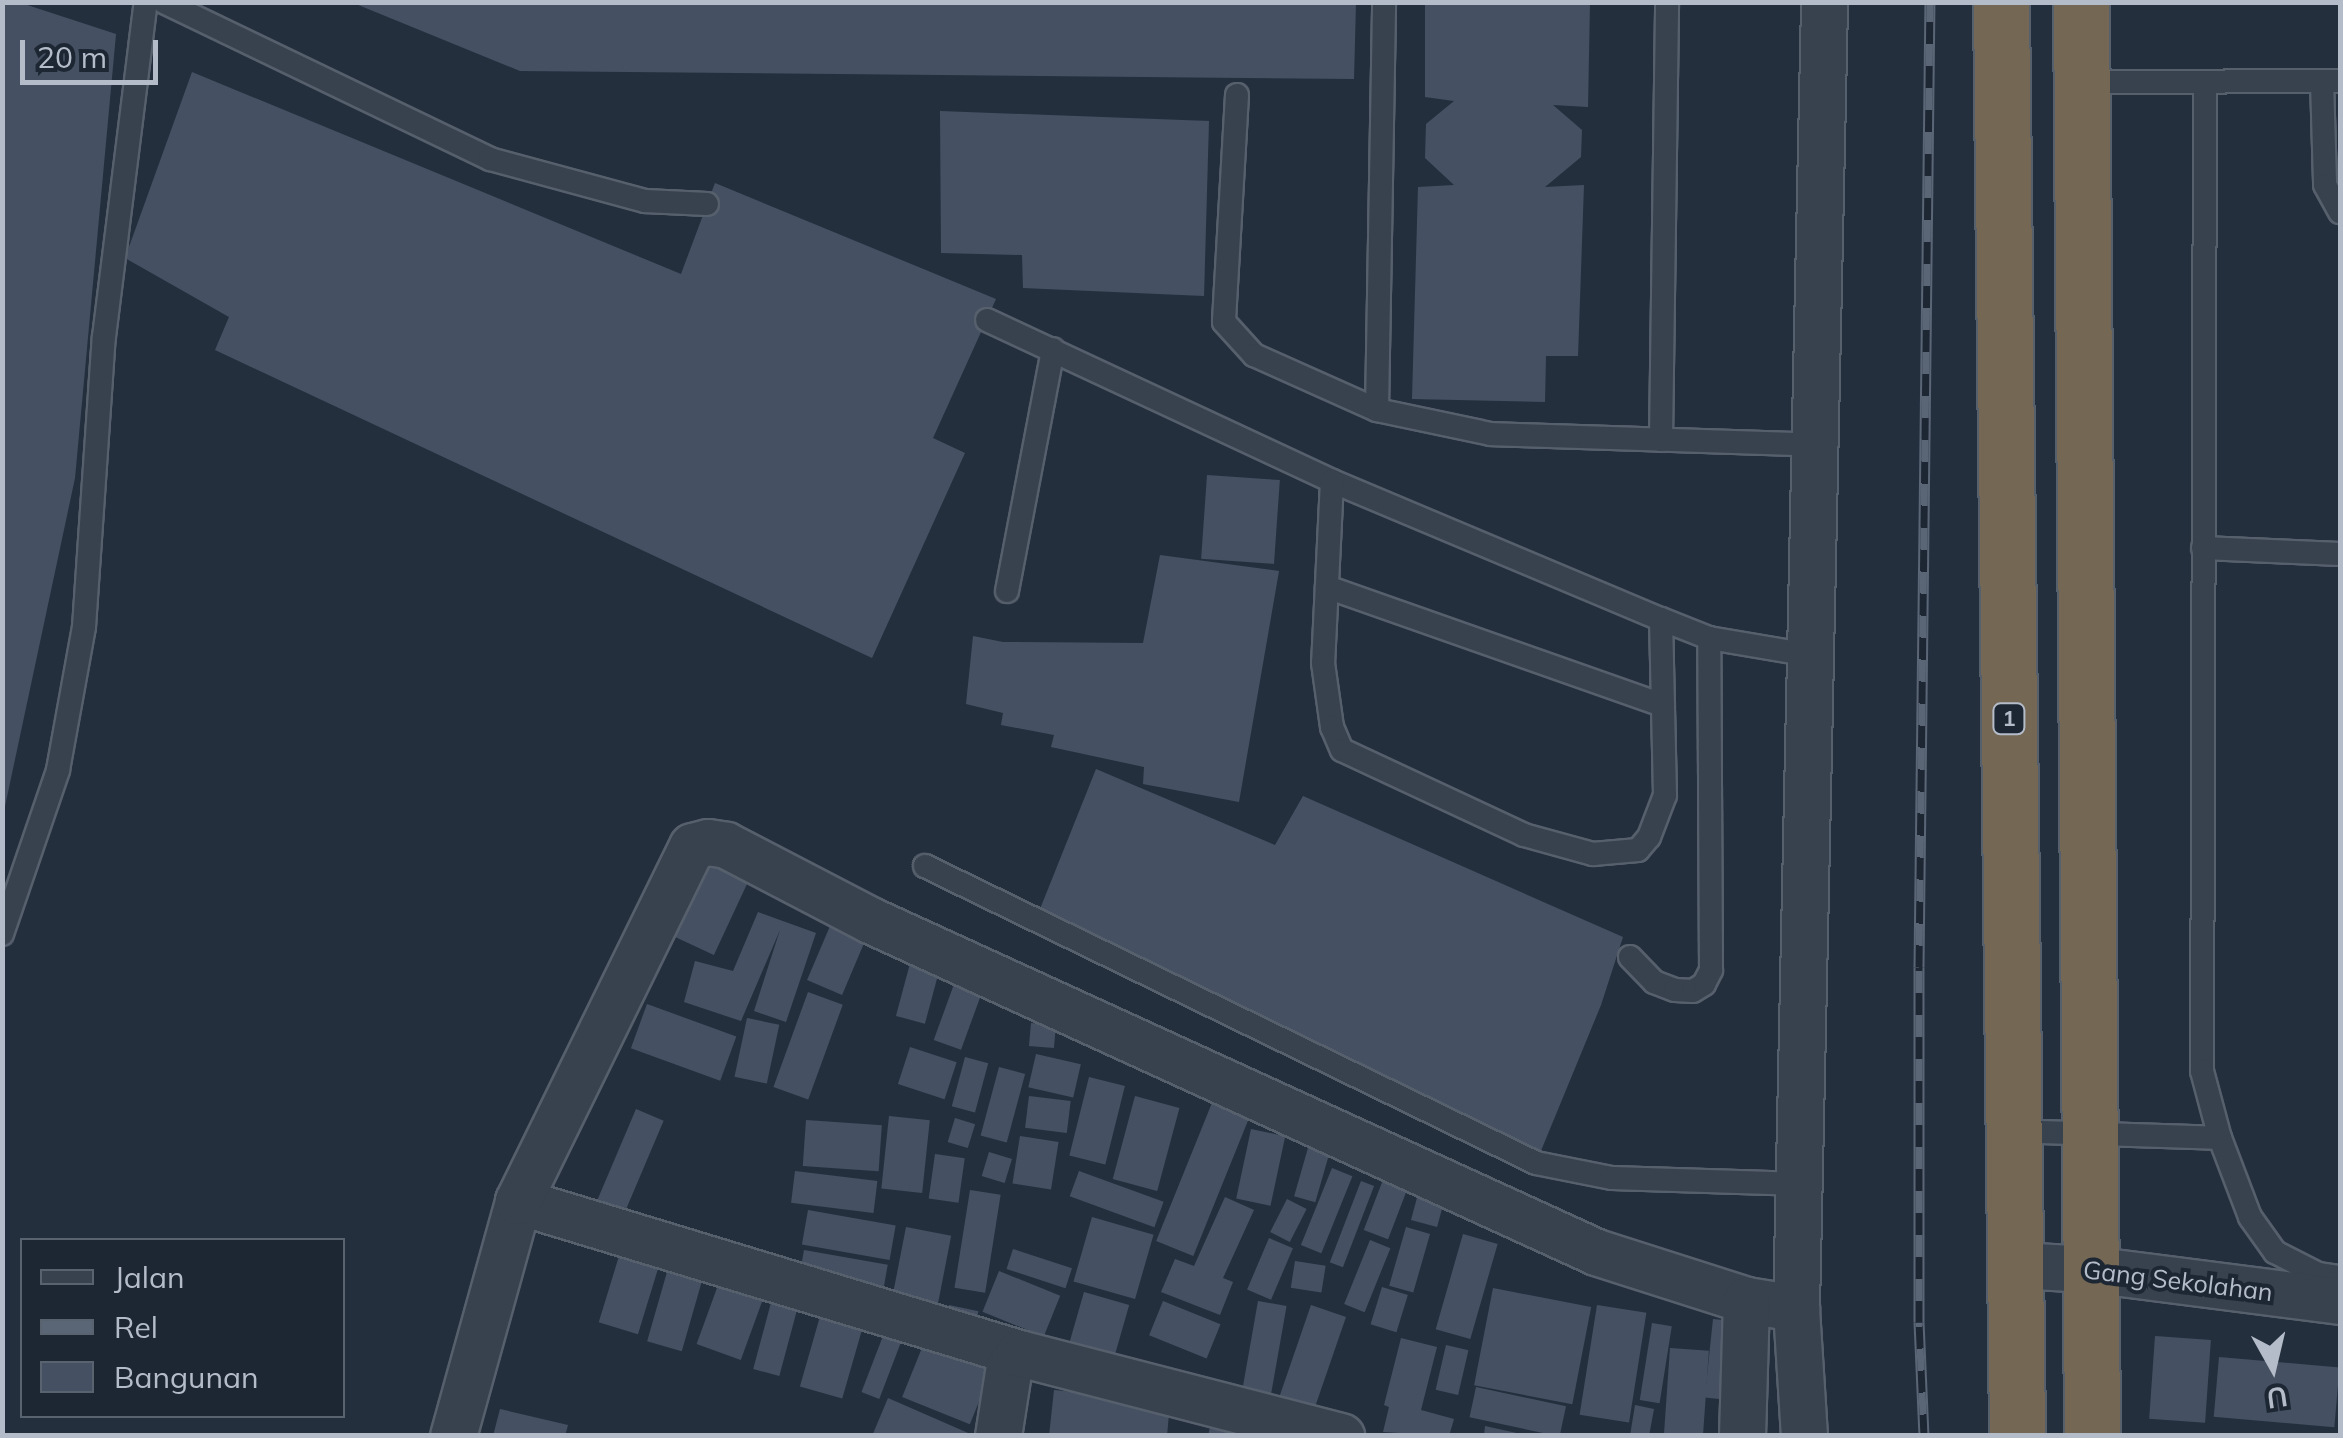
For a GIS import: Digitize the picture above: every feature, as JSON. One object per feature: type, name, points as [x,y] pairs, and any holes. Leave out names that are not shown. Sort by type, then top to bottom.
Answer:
[{"type":"highway","name":"1","points":[[2001,2],[2017,1436]]},
{"type":"highway","points":[[2081,2],[2092,1436]]},
{"type":"street","points":[[1804,1436],[1796,1308],[1802,1184],[1824,2]]},
{"type":"street","points":[[453,1436],[518,1201],[692,846],[708,842],[726,846],[870,920],[1596,1252],[1746,1300],[1796,1308]]},
{"type":"street","points":[[518,1201],[1019,1353],[1340,1436]]},
{"type":"street","name":"Gang Sekolahan","points":[[2015,1265],[2090,1270],[2340,1301]]},
{"type":"street","points":[[1742,1436],[1746,1300]]},
{"type":"street","points":[[998,1436],[1009,1366],[1019,1353]]},
{"type":"lane","points":[[2,934],[58,770],[84,627],[106,318],[146,2]]},
{"type":"lane","points":[[164,2],[490,159],[644,201],[707,204]]},
{"type":"lane","points":[[1378,410],[1384,2]]},
{"type":"lane","points":[[1662,440],[1666,2]]},
{"type":"lane","points":[[2083,82],[2331,81],[2325,185],[2340,212]]},
{"type":"lane","points":[[2205,82],[2202,1071],[2220,1138],[2250,1217],[2275,1252],[2318,1274],[2340,1276]]},
{"type":"lane","points":[[1237,95],[1224,322],[1254,354],[1378,410],[1491,434],[1814,446]]},
{"type":"lane","points":[[987,320],[1332,481],[1661,619],[1710,638],[1810,655]]},
{"type":"lane","points":[[1007,592],[1054,349]]},
{"type":"lane","points":[[1332,481],[1322,663],[1332,727],[1342,750],[1524,835],[1593,854],[1638,850],[1658,819],[1665,795],[1661,619]]},
{"type":"lane","points":[[2203,548],[2340,554]]},
{"type":"lane","points":[[1326,587],[1663,705]]},
{"type":"lane","points":[[1630,957],[1654,982],[1676,990],[1692,991],[1704,984],[1711,970],[1710,638]]},
{"type":"lane","points":[[925,866],[1536,1163],[1612,1178],[1802,1184]]},
{"type":"lane","points":[[2014,1132],[2220,1138]]},
{"type":"building","points":[[2,2],[18,2],[116,34],[75,478],[4,811]]},
{"type":"building","points":[[351,2],[1356,2],[1354,79],[520,71]]},
{"type":"building","points":[[1425,2],[1590,2],[1588,107],[1553,105],[1582,130],[1581,157],[1545,187],[1584,185],[1578,356],[1546,356],[1545,402],[1412,399],[1418,187],[1454,185],[1425,158],[1426,124],[1454,101],[1425,97]]},
{"type":"building","points":[[192,72],[681,274],[715,183],[996,299],[933,438],[965,453],[872,658],[215,350],[229,317],[125,258]]},
{"type":"building","points":[[940,111],[1209,121],[1204,296],[1023,288],[1022,255],[941,253]]},
{"type":"building","points":[[1207,475],[1280,480],[1274,564],[1201,559]]},
{"type":"building","points":[[1160,555],[1279,571],[1239,802],[1143,784],[1144,767],[1051,747],[1054,735],[1001,725],[1003,713],[966,704],[973,636],[1003,642],[1143,643]]},
{"type":"building","points":[[1096,769],[1275,845],[1303,796],[1623,937],[1601,1005],[1538,1158],[1036,919]]},
{"type":"building","points":[[709,859],[750,878],[714,955],[673,936]]},
{"type":"building","points":[[758,912],[816,933],[786,1022],[754,1011],[780,930],[741,1021],[684,1002],[695,961],[733,971]]},
{"type":"building","points":[[836,912],[871,927],[842,995],[807,980]]},
{"type":"building","points":[[912,956],[941,964],[925,1024],[896,1016]]},
{"type":"building","points":[[957,976],[984,986],[961,1050],[934,1040]]},
{"type":"building","points":[[808,992],[843,1005],[808,1100],[773,1087]]},
{"type":"building","points":[[647,1004],[736,1036],[720,1081],[631,1048]]},
{"type":"building","points":[[747,1018],[779,1025],[767,1084],[735,1077]]},
{"type":"building","points":[[1031,1023],[1056,1025],[1054,1048],[1029,1046]]},
{"type":"building","points":[[910,1047],[957,1062],[945,1099],[898,1084]]},
{"type":"building","points":[[1036,1054],[1081,1064],[1073,1097],[1028,1087]]},
{"type":"building","points":[[965,1057],[988,1063],[975,1112],[952,1106]]},
{"type":"building","points":[[999,1067],[1025,1074],[1007,1143],[981,1136]]},
{"type":"building","points":[[1089,1077],[1125,1086],[1105,1165],[1069,1156]]},
{"type":"building","points":[[1218,1088],[1255,1103],[1193,1256],[1156,1241]]},
{"type":"building","points":[[1029,1096],[1071,1101],[1067,1133],[1025,1128]]},
{"type":"building","points":[[1135,1096],[1179,1108],[1157,1191],[1113,1179]]},
{"type":"building","points":[[636,1109],[664,1121],[622,1219],[594,1207]]},
{"type":"building","points":[[889,1116],[930,1120],[922,1193],[881,1189]]},
{"type":"building","points":[[955,1118],[975,1124],[968,1148],[948,1142]]},
{"type":"building","points":[[806,1120],[882,1125],[879,1171],[803,1166]]},
{"type":"building","points":[[1314,1127],[1335,1133],[1315,1202],[1294,1196]]},
{"type":"building","points":[[1251,1129],[1285,1136],[1270,1206],[1236,1198]]},
{"type":"building","points":[[1020,1136],[1059,1142],[1051,1190],[1012,1183]]},
{"type":"building","points":[[989,1152],[1012,1159],[1005,1183],[982,1176]]},
{"type":"building","points":[[935,1154],[965,1158],[958,1203],[929,1199]]},
{"type":"building","points":[[1332,1168],[1352,1176],[1321,1253],[1301,1245]]},
{"type":"building","points":[[795,1171],[877,1181],[873,1213],[791,1203]]},
{"type":"building","points":[[1079,1171],[1164,1202],[1154,1227],[1070,1196]]},
{"type":"building","points":[[1386,1172],[1410,1181],[1388,1239],[1364,1230]]},
{"type":"building","points":[[1361,1181],[1374,1186],[1343,1267],[1330,1262]]},
{"type":"building","points":[[970,1190],[1001,1195],[985,1293],[955,1288]]},
{"type":"building","points":[[1418,1194],[1444,1201],[1437,1227],[1411,1220]]},
{"type":"building","points":[[1225,1197],[1254,1210],[1223,1278],[1233,1282],[1220,1315],[1161,1292],[1175,1259],[1194,1266]]},
{"type":"building","points":[[1287,1199],[1307,1209],[1290,1242],[1270,1232]]},
{"type":"building","points":[[808,1210],[896,1225],[890,1260],[802,1244]]},
{"type":"building","points":[[1092,1217],[1154,1235],[1135,1299],[1074,1281]]},
{"type":"building","points":[[906,1227],[951,1236],[936,1316],[890,1307]]},
{"type":"building","points":[[1406,1227],[1430,1234],[1413,1293],[1389,1286]]},
{"type":"building","points":[[1463,1234],[1498,1244],[1470,1339],[1436,1329]]},
{"type":"building","points":[[1269,1238],[1293,1248],[1271,1300],[1247,1290]]},
{"type":"building","points":[[1370,1240],[1390,1248],[1365,1312],[1344,1304]]},
{"type":"building","points":[[623,1243],[662,1255],[638,1334],[599,1322]]},
{"type":"building","points":[[1013,1249],[1072,1268],[1065,1288],[1007,1269]]},
{"type":"building","points":[[804,1250],[888,1265],[882,1297],[798,1282]]},
{"type":"building","points":[[1295,1261],[1326,1266],[1321,1293],[1291,1288]]},
{"type":"building","points":[[725,1266],[769,1282],[741,1360],[697,1344]]},
{"type":"building","points":[[999,1271],[1060,1296],[1044,1337],[983,1312]]},
{"type":"building","points":[[667,1272],[702,1282],[682,1351],[647,1341]]},
{"type":"building","points":[[776,1284],[802,1291],[779,1376],[753,1369]]},
{"type":"building","points":[[1382,1287],[1408,1295],[1396,1332],[1371,1324]]},
{"type":"building","points":[[1493,1288],[1591,1307],[1572,1404],[1474,1385]]},
{"type":"building","points":[[1084,1292],[1129,1305],[1112,1366],[1066,1354]]},
{"type":"building","points":[[825,1299],[867,1311],[842,1399],[800,1386]]},
{"type":"building","points":[[1163,1301],[1220,1324],[1207,1359],[1149,1335]]},
{"type":"building","points":[[1258,1301],[1287,1306],[1271,1395],[1242,1390]]},
{"type":"building","points":[[949,1305],[978,1311],[974,1333],[944,1327]]},
{"type":"building","points":[[1311,1305],[1346,1317],[1315,1408],[1280,1396]]},
{"type":"building","points":[[1597,1305],[1646,1313],[1629,1422],[1580,1415]]},
{"type":"building","points":[[1713,1319],[1742,1322],[1734,1401],[1705,1398]]},
{"type":"building","points":[[888,1323],[906,1330],[879,1399],[861,1392]]},
{"type":"building","points":[[1652,1323],[1672,1326],[1660,1403],[1640,1400]]},
{"type":"building","points":[[928,1333],[996,1360],[970,1424],[902,1397]]},
{"type":"building","points":[[2155,1336],[2211,1340],[2205,1423],[2149,1419]]},
{"type":"building","points":[[1401,1338],[1437,1347],[1421,1410],[1454,1419],[1449,1436],[1383,1432],[1389,1407],[1384,1405]]},
{"type":"building","points":[[1446,1345],[1468,1350],[1458,1395],[1436,1390]]},
{"type":"building","points":[[1670,1348],[1709,1351],[1703,1436],[1664,1436]]},
{"type":"building","points":[[2219,1357],[2340,1368],[2334,1427],[2214,1417]]},
{"type":"building","points":[[1476,1387],[1566,1406],[1560,1436],[1470,1417]]},
{"type":"building","points":[[1054,1390],[1170,1402],[1167,1436],[1049,1436]]},
{"type":"building","points":[[888,1398],[975,1436],[872,1436]]},
{"type":"building","points":[[1635,1405],[1654,1409],[1649,1436],[1630,1436]]},
{"type":"building","points":[[500,1409],[568,1425],[565,1436],[493,1436]]},
{"type":"building","points":[[1212,1418],[1278,1436],[1208,1436]]},
{"type":"building","points":[[1485,1426],[1521,1434],[1521,1436],[1484,1436]]},
{"type":"railway","points":[[1924,1436],[1919,1322],[1919,967],[1930,2]]}]
